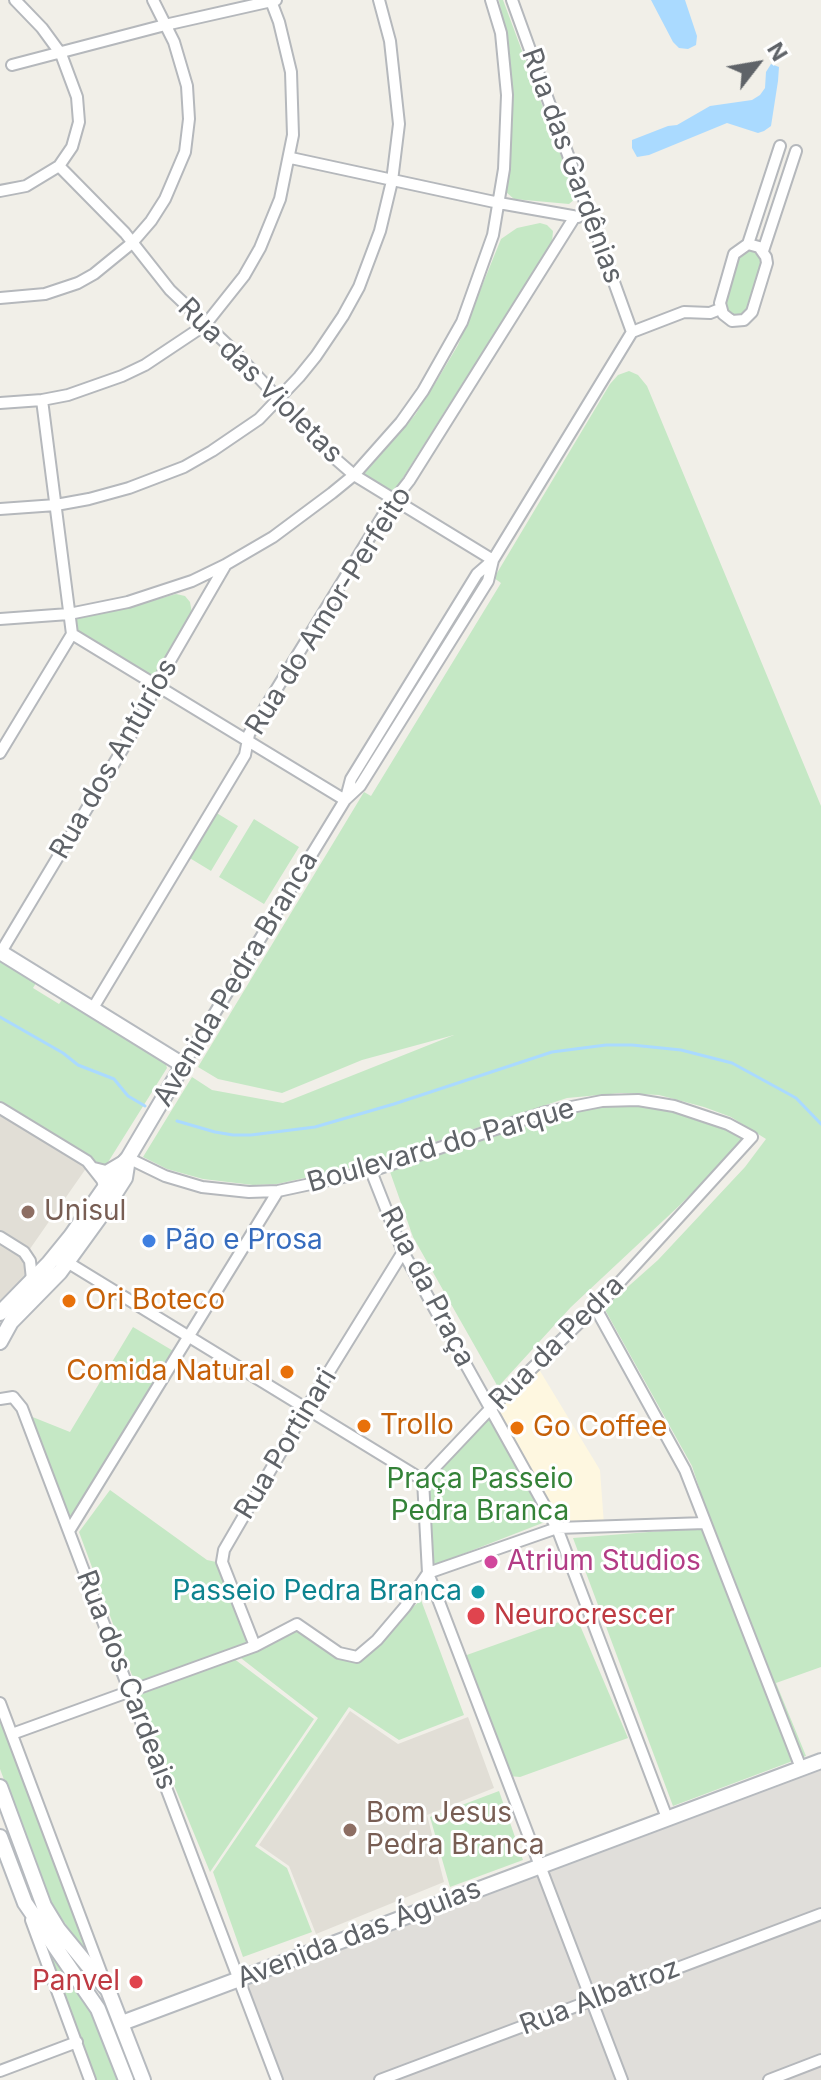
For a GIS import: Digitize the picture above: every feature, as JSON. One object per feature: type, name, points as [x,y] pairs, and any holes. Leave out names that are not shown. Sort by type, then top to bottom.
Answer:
[{"type":"street","points":[[0,191],[26,186],[59,166],[72,147],[79,109],[74,84],[61,54],[15,0]]},
{"type":"street","points":[[0,298],[31,296],[78,283],[104,267],[132,243],[165,199],[185,152],[189,119],[187,86],[174,42],[153,0]]},
{"type":"street","points":[[0,509],[56,505],[129,488],[184,467],[259,419],[330,336],[359,287],[380,231],[392,181],[399,124],[390,41],[379,0]]},
{"type":"street","points":[[0,619],[69,614],[128,602],[164,591],[225,565],[285,528],[354,475],[401,422],[444,357],[462,322],[480,277],[499,203],[506,144],[507,95],[501,33],[491,0]]},
{"type":"street","name":"Rua das Gardênias","points":[[512,0],[632,332]]},
{"type":"street","points":[[0,403],[68,395],[122,376],[169,351],[205,325],[244,276],[260,248],[280,199],[291,158],[294,110],[291,72],[274,1],[255,2],[12,65]]},
{"type":"street","points":[[748,244],[763,251],[767,263],[749,317],[732,321],[723,314],[720,303],[734,254],[748,244],[780,146]]},
{"type":"street","points":[[763,251],[796,151]]},
{"type":"street","points":[[291,158],[574,218],[591,215]]},
{"type":"street","name":"Rua das Violetas","points":[[59,166],[132,243],[170,290],[233,350],[331,455],[354,475],[493,560]]},
{"type":"street","name":"Rua do Amor-Perfeito","points":[[93,1008],[245,755],[247,740],[393,500],[409,481],[574,218]]},
{"type":"street","points":[[632,332],[684,312],[710,313],[720,309]]},
{"type":"street","name":"Avenida Pedra Branca","points":[[0,1313],[71,1236],[128,1158],[345,800],[351,779],[477,574],[493,560],[632,332]]},
{"type":"street","points":[[0,753],[72,634],[42,400]]},
{"type":"street","name":"Rua dos Antúrios","points":[[0,952],[140,720],[156,685],[225,565]]},
{"type":"street","points":[[72,634],[345,800]]},
{"type":"street","points":[[0,952],[183,1065]]},
{"type":"street","name":"Boulevard do Parque","points":[[128,1158],[165,1176],[202,1187],[249,1192],[278,1191],[371,1171],[546,1112],[602,1101],[638,1100],[674,1106],[728,1124],[752,1137]]},
{"type":"street","points":[[0,1108],[87,1161],[105,1188]]},
{"type":"street","name":"Rua da Pedra","points":[[423,1480],[491,1408],[595,1307],[688,1210],[752,1137]]},
{"type":"street","points":[[94,1168],[106,1171],[128,1158]]},
{"type":"street","name":"Avenida Pedra Branca","points":[[0,1342],[11,1322],[67,1262],[125,1178],[128,1158]]},
{"type":"street","name":"Rua da Praça","points":[[371,1171],[403,1252],[557,1528],[667,1818]]},
{"type":"street","points":[[69,1531],[278,1191]]},
{"type":"street","points":[[0,1237],[24,1252],[30,1261],[32,1279]]},
{"type":"street","name":"Rua Portinari","points":[[255,1646],[222,1562],[224,1550],[403,1252]]},
{"type":"street","points":[[67,1262],[423,1480],[428,1573],[622,2080]]},
{"type":"street","points":[[595,1307],[680,1461],[801,1768]]},
{"type":"street","name":"Rua dos Cardeais","points":[[0,1399],[13,1397],[22,1408],[277,2080]]},
{"type":"street","points":[[12,1734],[255,1646],[297,1624],[339,1653],[357,1657],[377,1640],[405,1607],[428,1573],[557,1528],[705,1523]]},
{"type":"street","points":[[0,1703],[143,2080]]},
{"type":"street","name":"Avenida das Águias","points":[[122,2023],[821,1761]]},
{"type":"street","points":[[0,1787],[50,1918],[108,1990]]},
{"type":"street","points":[[0,1837],[90,2080]]},
{"type":"street","points":[[25,1903],[98,2009],[126,2080]]},
{"type":"street","name":"Rua Albatroz","points":[[380,2080],[821,1914]]},
{"type":"street","points":[[0,2071],[77,2042]]},
{"type":"street","points":[[769,2080],[821,2060]]},
{"type":"shaded area","name":"Unisul","points":[[0,1114],[87,1167],[25,1256],[30,1273],[0,1304]]},
{"type":"shaded area","points":[[537,1366],[600,1470],[604,1525],[558,1527],[493,1408]]},
{"type":"shaded area","name":"Bom Jesus Pedra Branca","points":[[350,1711],[398,1744],[468,1717],[494,1788],[427,1815],[444,1882],[316,1934],[289,1866],[259,1845]]},
{"type":"shaded area","points":[[821,1766],[821,2080],[282,2080],[245,1981]]},
{"type":"green space","points":[[499,0],[503,0],[575,193],[576,198],[569,204],[514,199],[506,192],[513,114],[510,63]]},
{"type":"green space","points":[[540,223],[553,231],[552,242],[392,495],[365,473],[415,415],[458,345],[501,239],[517,228]]},
{"type":"green space","points":[[749,250],[759,255],[761,262],[747,309],[734,315],[728,311],[726,304],[739,256]]},
{"type":"green space","points":[[629,371],[638,375],[647,386],[821,806],[821,1667],[776,1683],[806,1756],[673,1806],[573,1538],[712,1527],[692,1466],[604,1308],[658,1260],[745,1167],[766,1139],[731,1117],[704,1107],[659,1095],[621,1093],[567,1098],[368,1164],[277,1184],[253,1185],[203,1179],[167,1169],[143,1157],[192,1077],[212,1090],[283,1103],[454,1035],[362,1060],[282,1093],[218,1079],[198,1067],[364,792],[371,796],[501,583],[494,578],[610,384],[618,375]]},
{"type":"green space","points":[[176,594],[185,596],[192,613],[154,678],[77,631],[75,618]]},
{"type":"green space","points":[[215,812],[238,826],[211,871],[188,857]]},
{"type":"green space","points":[[254,819],[299,847],[264,904],[219,877]]},
{"type":"green space","points":[[0,957],[38,980],[33,988],[59,1004],[65,996],[164,1058],[167,1068],[105,1167],[99,1169],[0,1103]]},
{"type":"green space","points":[[638,1104],[673,1109],[726,1127],[746,1138],[571,1307],[498,1387],[413,1237],[389,1169],[547,1116],[588,1106]]},
{"type":"green space","points":[[133,1327],[175,1352],[70,1521],[30,1416],[70,1432]]},
{"type":"green space","name":"Praça Passeio Pedra Branca","points":[[489,1414],[546,1516],[545,1522],[437,1564],[432,1563],[428,1482]]},
{"type":"green space","points":[[110,1490],[207,1560],[221,1563],[253,1645],[136,1686],[79,1532]]},
{"type":"green space","points":[[421,1600],[464,1715],[399,1740],[349,1707],[255,1846],[287,1868],[312,1932],[243,1957],[213,1872],[318,1718],[237,1655],[297,1628],[351,1661]]},
{"type":"green space","points":[[576,1616],[628,1738],[520,1777],[509,1776],[464,1656]]},
{"type":"green space","points":[[233,1658],[314,1719],[210,1872],[137,1696]]},
{"type":"green space","points":[[0,1719],[89,1957],[50,1902],[0,1769]]},
{"type":"green space","points":[[499,1791],[523,1860],[450,1887],[430,1817]]},
{"type":"green space","points":[[47,1951],[84,1993],[121,2080],[94,2080]]},
{"type":"water","points":[[651,0],[685,0],[697,36],[696,45],[688,49],[679,48],[673,42]]},
{"type":"water","points":[[771,64],[779,67],[778,81],[771,126],[764,131],[758,133],[727,123],[637,157],[632,140],[677,125],[710,106],[752,100],[760,95]]},
{"type":"waterway","points":[[0,1017],[78,1065],[114,1079],[128,1096],[145,1106]]},
{"type":"waterway","points":[[177,1121],[233,1135],[315,1127],[552,1052],[632,1045],[681,1050],[732,1063],[796,1098],[821,1124]]},
{"type":"place","name":"Unisul","points":[[28,1212]]},
{"type":"place","name":"Pão e Prosa","points":[[149,1241]]},
{"type":"place","name":"Ori Boteco","points":[[69,1301]]},
{"type":"place","name":"Comida Natural","points":[[287,1372]]},
{"type":"place","name":"Trollo","points":[[364,1426]]},
{"type":"place","name":"Go Coffee","points":[[517,1428]]},
{"type":"place","name":"Atrium Studios","points":[[491,1562]]},
{"type":"place","name":"Passeio Pedra Branca","points":[[478,1592]]},
{"type":"place","name":"Neurocrescer","points":[[476,1616]]},
{"type":"place","name":"Bom Jesus Pedra Branca","points":[[350,1830]]},
{"type":"place","name":"Panvel","points":[[136,1982]]}]
